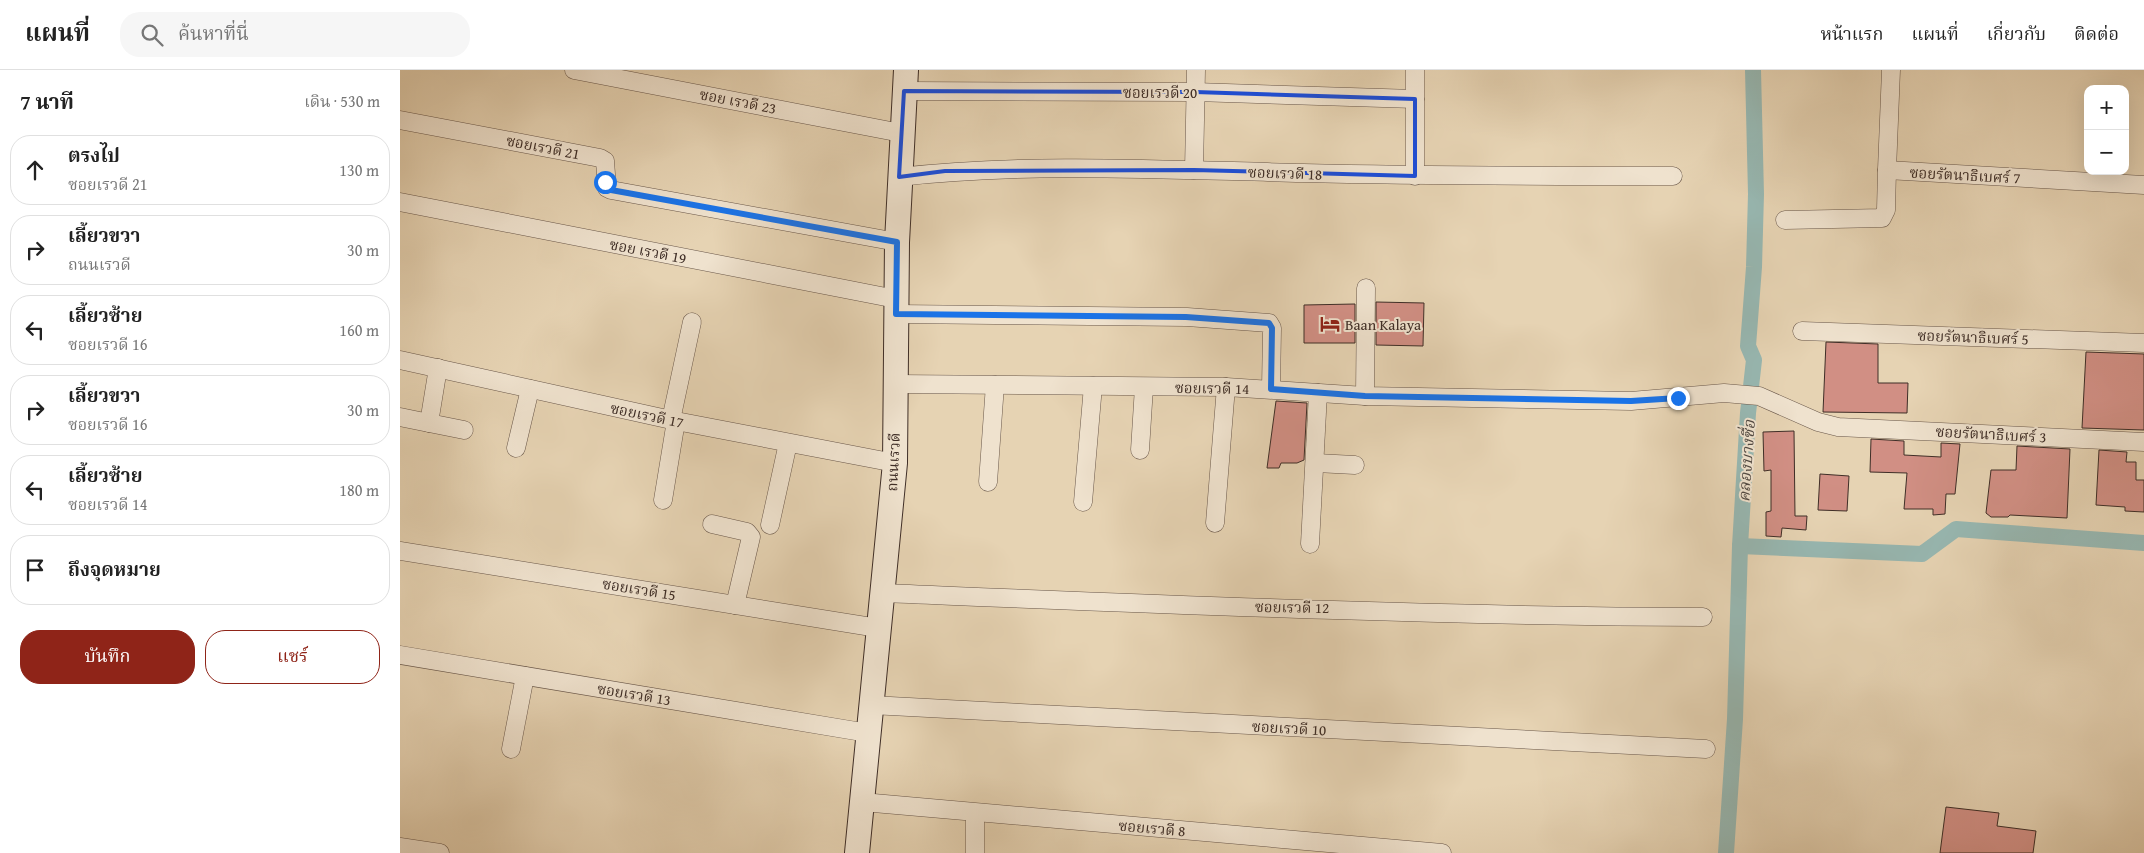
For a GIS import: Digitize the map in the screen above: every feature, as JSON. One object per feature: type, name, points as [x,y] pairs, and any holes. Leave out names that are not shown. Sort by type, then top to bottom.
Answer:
[{"type":"street","name":"ซอย เรวดี 23","points":[[574,70],[901,133]]},
{"type":"street","points":[[1194,170],[1196,70]]},
{"type":"street","points":[[1415,70],[1416,176]]},
{"type":"street","points":[[1785,220],[1882,218],[1886,210],[1891,70]]},
{"type":"street","name":"ถนนเรวดี","points":[[858,853],[894,463],[897,242],[905,80]]},
{"type":"street","name":"ซอยเรวดี 20","points":[[905,80],[1415,99]]},
{"type":"street","name":"ซอยเรวดี 21","points":[[400,120],[600,158],[606,161],[605,182],[607,188],[611,190],[897,242]]},
{"type":"street","name":"ซอยเรวดี 18","points":[[899,176],[985,170],[1194,170],[1416,176],[1672,176]]},
{"type":"street","name":"ซอยรัตนาธิเบศร์ 7","points":[[1887,170],[2144,185]]},
{"type":"street","name":"ซอย เรวดี 19","points":[[400,202],[896,306],[1186,317],[1269,323],[1272,328],[1271,389]]},
{"type":"street","points":[[1365,396],[1366,288]]},
{"type":"street","points":[[663,500],[673,421],[692,322]]},
{"type":"street","name":"ซอยรัตนาธิเบศร์ 5","points":[[1802,331],[2144,343]]},
{"type":"street","name":"ซอยเรวดี 17","points":[[400,360],[673,421],[894,463]]},
{"type":"street","points":[[429,423],[438,368]]},
{"type":"street","name":"ซอยเรวดี 14","points":[[895,384],[1226,387],[1365,396],[1631,401],[1724,393],[1759,396],[1818,422],[1838,427]]},
{"type":"street","points":[[988,482],[995,385]]},
{"type":"street","points":[[1083,502],[1093,386]]},
{"type":"street","points":[[1140,450],[1144,387]]},
{"type":"street","points":[[1216,523],[1226,387]]},
{"type":"street","points":[[516,448],[530,389]]},
{"type":"street","points":[[1310,544],[1316,463],[1318,393]]},
{"type":"street","points":[[400,417],[464,430]]},
{"type":"street","name":"ซอยรัตนาธิเบศร์ 3","points":[[1838,427],[2144,442]]},
{"type":"street","points":[[770,525],[788,443]]},
{"type":"street","points":[[1316,463],[1355,465]]},
{"type":"street","points":[[712,524],[747,532],[751,537],[735,605]]},
{"type":"street","name":"ซอยเรวดี 15","points":[[400,550],[878,628]]},
{"type":"street","name":"ซอยเรวดี 12","points":[[882,593],[1222,606],[1599,617],[1703,617]]},
{"type":"street","name":"ซอยเรวดี 13","points":[[400,655],[868,733]]},
{"type":"street","points":[[512,749],[525,676]]},
{"type":"street","name":"ซอยเรวดี 10","points":[[871,705],[1706,749]]},
{"type":"street","name":"ซอยเรวดี 8","points":[[862,802],[1271,846],[1442,853]]},
{"type":"street","points":[[975,813],[975,853]]},
{"type":"street","points":[[400,847],[440,853]]},
{"type":"highlighted area","points":[[904,91],[1195,92],[1415,99],[1415,176],[1194,170],[945,171],[899,177]]},
{"type":"building","points":[[1376,302],[1424,303],[1423,346],[1376,345]]},
{"type":"building","name":"Baan Kalaya","points":[[1355,304],[1355,343],[1304,343],[1304,305]]},
{"type":"building","points":[[1826,342],[1878,344],[1878,383],[1908,383],[1907,413],[1823,412]]},
{"type":"building","points":[[2086,352],[2144,354],[2144,430],[2082,428]]},
{"type":"building","points":[[1276,401],[1307,403],[1304,460],[1297,463],[1281,463],[1279,468],[1267,468]]},
{"type":"building","points":[[1794,431],[1795,516],[1807,516],[1806,530],[1782,528],[1781,537],[1766,536],[1766,512],[1771,511],[1771,470],[1764,471],[1763,432]]},
{"type":"building","points":[[1871,439],[1904,441],[1904,455],[1941,457],[1941,443],[1960,444],[1955,494],[1946,494],[1945,514],[1933,515],[1933,509],[1904,509],[1907,473],[1870,472]]},
{"type":"building","points":[[2017,446],[2070,449],[2067,518],[2010,515],[2008,517],[1991,517],[1986,513],[1991,470],[2016,470]]},
{"type":"building","points":[[2099,450],[2127,452],[2126,462],[2136,462],[2136,480],[2144,480],[2144,512],[2125,511],[2125,507],[2096,505]]},
{"type":"building","points":[[1820,474],[1849,476],[1847,511],[1818,510]]},
{"type":"building","points":[[1946,807],[1999,813],[1997,826],[2036,831],[2033,853],[1940,853]]},
{"type":"waterway","name":"คลองบางซื่อ","points":[[1726,853],[1735,719],[1740,546],[1748,413],[1754,360],[1748,346],[1754,267],[1756,194],[1753,70]]},
{"type":"waterway","points":[[1740,546],[1922,554],[1956,529],[2144,543]]},
{"type":"place","name":"Baan Kalaya","points":[[1330,324]]},
{"type":"route","points":[[605,182],[607,188],[611,190],[897,242],[896,314],[1186,317],[1269,323],[1272,328],[1271,389],[1365,396],[1451,396],[1540,400],[1631,401],[1678,398]]}]
